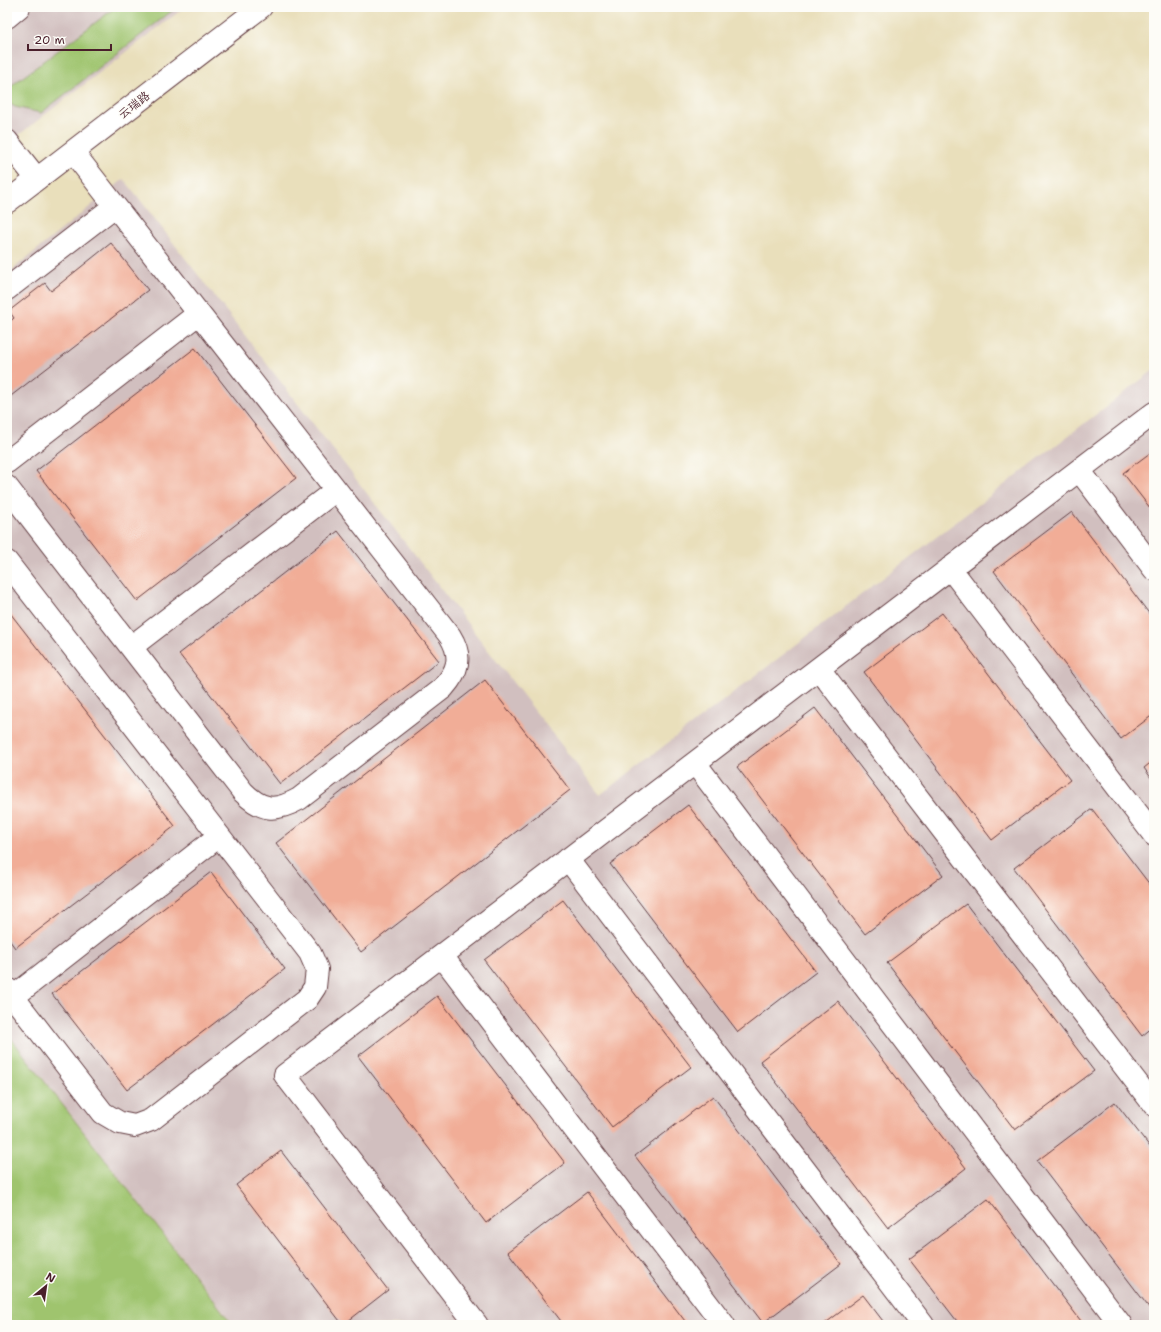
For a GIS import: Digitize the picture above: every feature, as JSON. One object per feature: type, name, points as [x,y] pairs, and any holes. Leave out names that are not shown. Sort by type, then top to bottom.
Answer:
[{"type":"street","name":"云瑞路","points":[[7,202],[261,7]]},
{"type":"street","points":[[7,141],[37,179]]},
{"type":"street","points":[[7,487],[238,785],[252,801],[261,805],[272,808],[285,806],[299,799],[443,688],[456,670],[457,661],[455,644],[450,636],[73,152]]},
{"type":"street","points":[[7,289],[115,206]]},
{"type":"street","points":[[7,462],[198,314]]},
{"type":"street","points":[[477,1325],[285,1075],[1154,413]]},
{"type":"street","points":[[1078,470],[1154,570]]},
{"type":"street","points":[[131,647],[336,490]]},
{"type":"street","points":[[7,562],[310,953],[317,969],[315,987],[307,999],[151,1120],[135,1126],[120,1123],[103,1113],[10,993],[219,836]]},
{"type":"street","points":[[950,568],[1154,835]]},
{"type":"street","points":[[819,669],[1154,1105]]},
{"type":"street","points":[[695,763],[1121,1325]]},
{"type":"street","points":[[568,859],[923,1325]]},
{"type":"street","points":[[442,956],[724,1325]]},
{"type":"shaded area","points":[[7,7],[185,7],[7,144]]},
{"type":"shaded area","points":[[124,179],[600,795],[1154,370],[1154,1325],[234,1325],[7,1032],[7,274]]},
{"type":"green space","points":[[116,7],[177,7],[41,113],[15,107],[7,102],[7,89]]},
{"type":"green space","points":[[7,1033],[233,1325],[7,1325]]},
{"type":"building","points":[[111,243],[148,290],[7,399],[7,324],[14,318],[9,311],[45,283],[51,291]]},
{"type":"building","points":[[195,348],[296,478],[137,601],[36,471]]},
{"type":"building","points":[[1154,450],[1154,513],[1123,473]]},
{"type":"building","points":[[1072,512],[1154,620],[1154,714],[1121,739],[994,571]]},
{"type":"building","points":[[338,531],[439,661],[280,784],[179,654]]},
{"type":"building","points":[[7,609],[175,826],[15,948],[7,937]]},
{"type":"building","points":[[942,613],[1070,780],[992,840],[864,672]]},
{"type":"building","points":[[485,680],[570,790],[361,952],[276,843]]},
{"type":"building","points":[[815,708],[943,875],[865,934],[737,767]]},
{"type":"building","points":[[1154,760],[1154,782],[1144,768]]},
{"type":"building","points":[[688,805],[816,972],[738,1032],[610,864]]},
{"type":"building","points":[[1092,809],[1154,890],[1154,1026],[1142,1036],[1014,868]]},
{"type":"building","points":[[211,872],[285,969],[127,1090],[52,994]]},
{"type":"building","points":[[563,900],[691,1067],[612,1127],[484,960]]},
{"type":"building","points":[[966,904],[1094,1071],[1015,1130],[887,963]]},
{"type":"building","points":[[437,996],[565,1163],[486,1223],[358,1056]]},
{"type":"building","points":[[838,1001],[966,1168],[888,1228],[760,1061]]},
{"type":"building","points":[[713,1096],[841,1264],[763,1323],[635,1156]]},
{"type":"building","points":[[1115,1102],[1154,1152],[1154,1314],[1037,1161]]},
{"type":"building","points":[[281,1151],[388,1290],[343,1325],[236,1185]]},
{"type":"building","points":[[587,1192],[688,1325],[564,1325],[508,1252]]},
{"type":"building","points":[[988,1199],[1084,1325],[960,1325],[909,1259]]},
{"type":"building","points":[[863,1295],[886,1325],[823,1325]]}]
